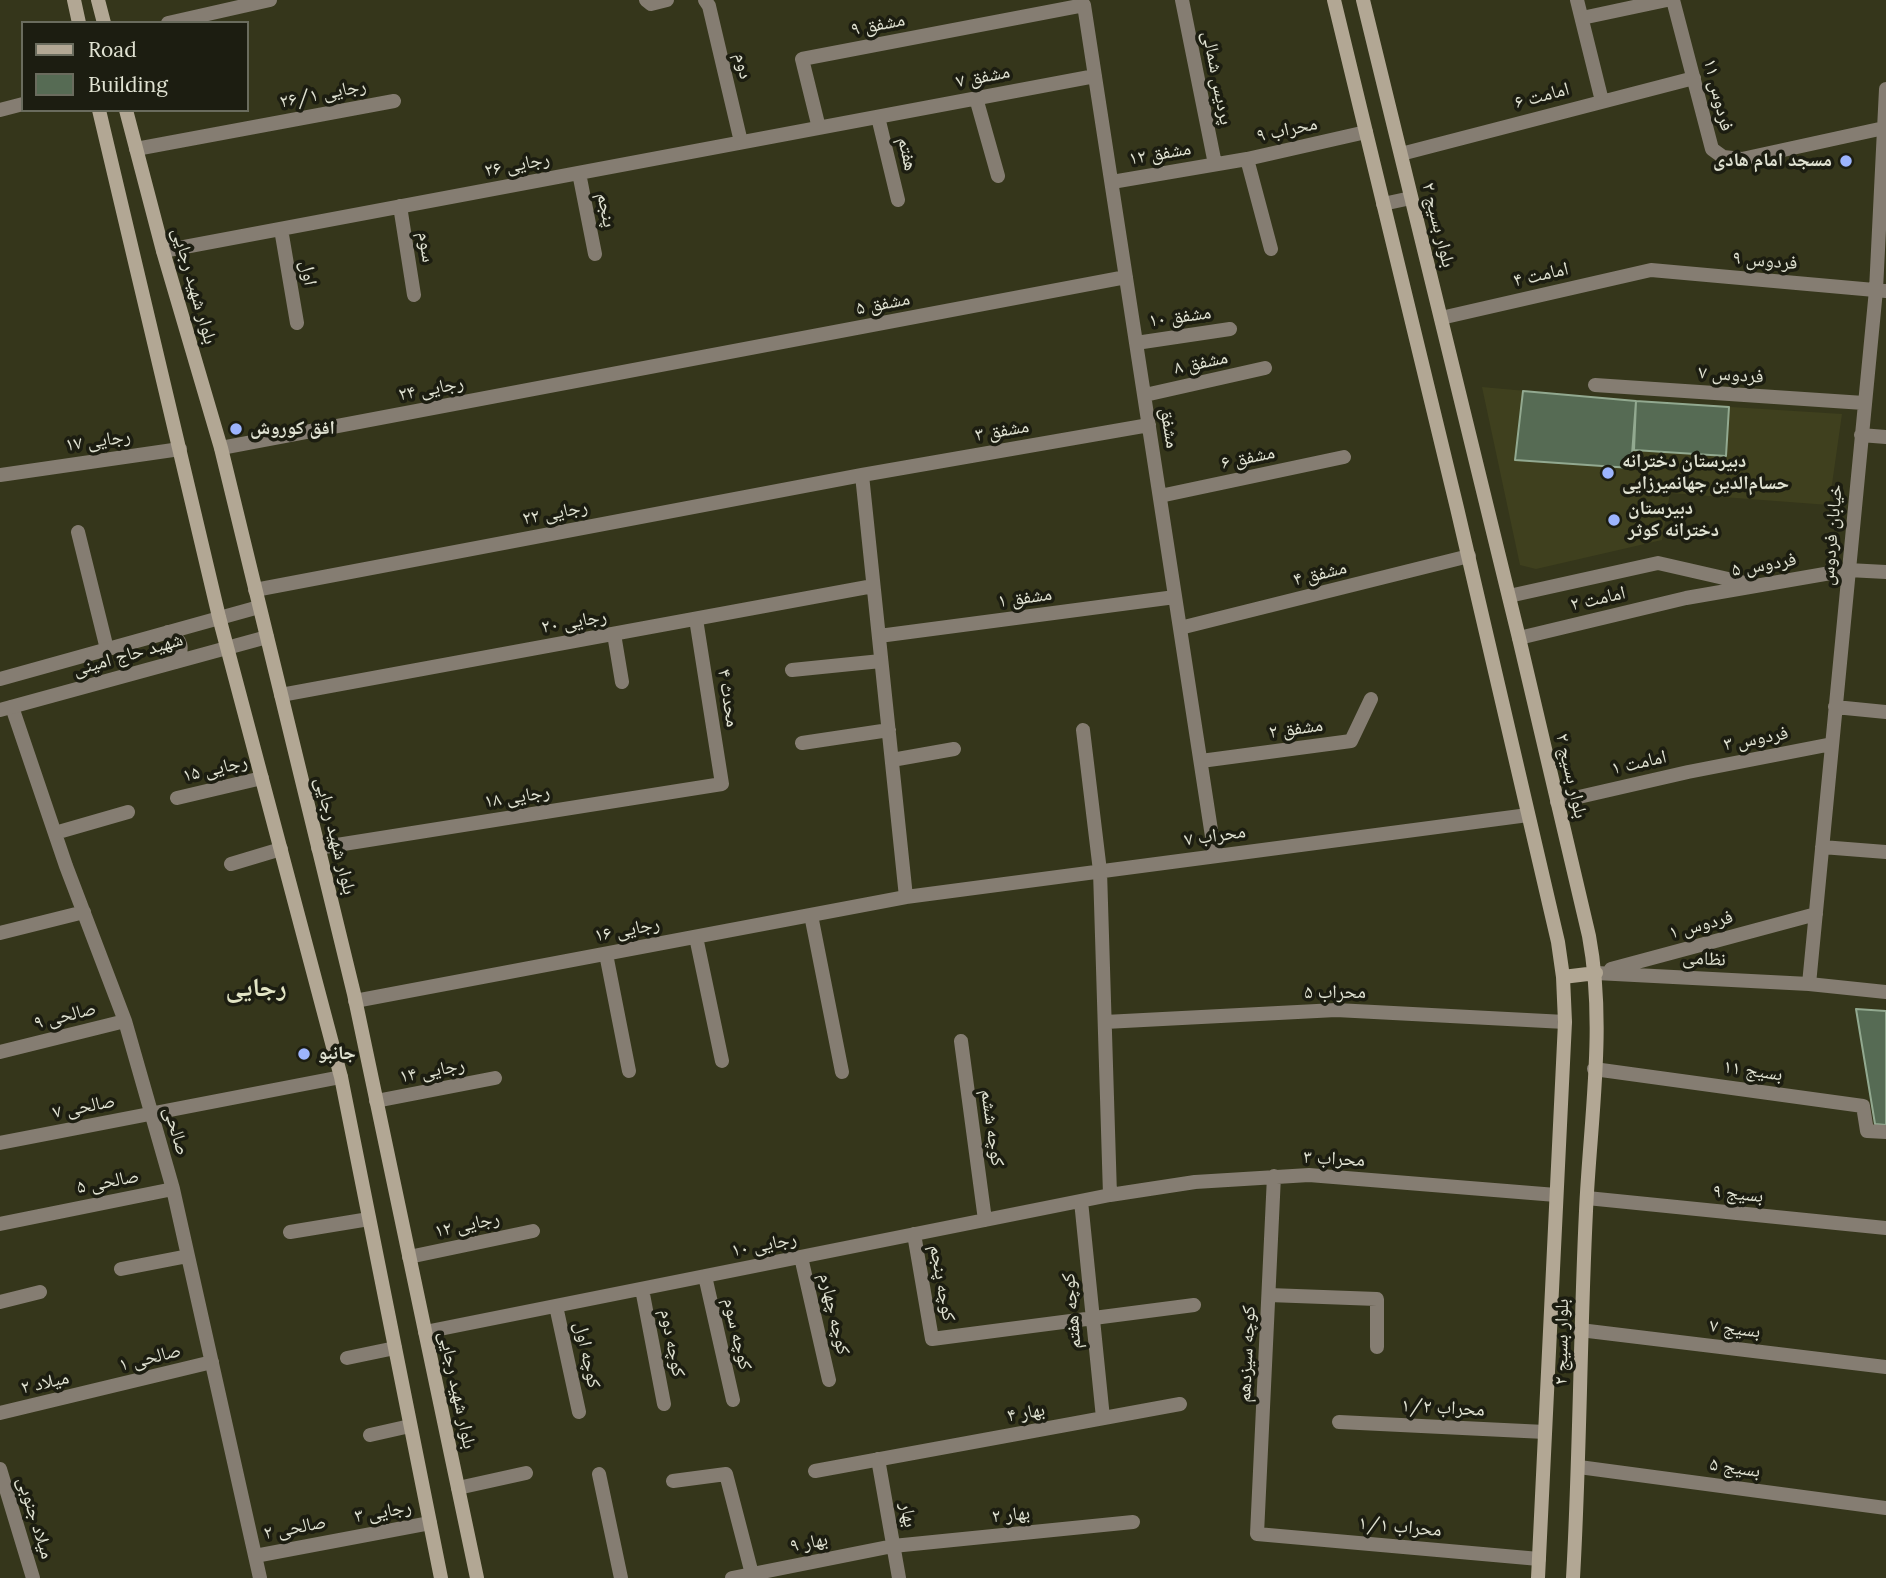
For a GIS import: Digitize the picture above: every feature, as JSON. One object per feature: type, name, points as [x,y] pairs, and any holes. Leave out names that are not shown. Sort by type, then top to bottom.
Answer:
[{"type":"main road","points":[[74,0],[79,21]]},
{"type":"main road","points":[[99,0],[104,21]]},
{"type":"main road","name":"بلوار بسیج ۲","points":[[1334,0],[1469,556],[1558,942],[1563,977],[1565,1022],[1538,1578]]},
{"type":"main road","name":"بلوار بسیج ۲","points":[[1363,0],[1509,596],[1596,973],[1594,1069],[1580,1330],[1579,1467],[1573,1578]]},
{"type":"main road","points":[[99,112],[219,617],[341,1077],[441,1578]]},
{"type":"main road","name":"بلوار شهید رجایی","points":[[127,112],[163,251],[221,448],[355,1001],[477,1578]]},
{"type":"main road","points":[[1563,977],[1596,973]]},
{"type":"street","points":[[177,21],[270,0]]},
{"type":"street","points":[[646,0],[651,4],[667,0]]},
{"type":"street","name":"دوم","points":[[705,0],[709,6],[741,142]]},
{"type":"street","name":"پردیس شمالی","points":[[1182,0],[1215,164]]},
{"type":"street","points":[[1577,0],[1602,101]]},
{"type":"street","points":[[1582,18],[1667,0]]},
{"type":"street","name":"فردوس ۱۱","points":[[1673,0],[1712,149],[1723,157],[1742,159],[1884,128]]},
{"type":"street","name":"مشفق ۹","points":[[819,128],[802,59],[1084,5]]},
{"type":"street","name":"مشفق","points":[[1084,5],[1215,856]]},
{"type":"street","name":"مشفق ۷","points":[[878,117],[1095,76]]},
{"type":"street","name":"امامت ۶","points":[[1401,154],[1694,78]]},
{"type":"street","name":"خیابان فردوس","points":[[1809,984],[1864,403],[1881,291],[1886,89]]},
{"type":"street","points":[[976,98],[998,176]]},
{"type":"street","name":"رجایی ۲۶/۱","points":[[136,149],[394,101]]},
{"type":"street","points":[[0,110],[21,105]]},
{"type":"street","name":"رجایی ۲۶","points":[[163,251],[878,117]]},
{"type":"street","name":"هفتم","points":[[878,117],[898,200]]},
{"type":"street","name":"محراب ۹","points":[[1215,164],[1366,132]]},
{"type":"street","points":[[1247,159],[1271,249]]},
{"type":"street","name":"مشفق ۱۲","points":[[1112,182],[1215,164]]},
{"type":"street","name":"پنجم","points":[[579,173],[595,254]]},
{"type":"street","points":[[1383,204],[1411,198]]},
{"type":"street","name":"سوم","points":[[400,206],[414,295]]},
{"type":"street","name":"اول","points":[[281,229],[297,323]]},
{"type":"street","name":"فردوس ۹","points":[[1651,270],[1881,291]]},
{"type":"street","name":"امامت ۴","points":[[1441,318],[1651,270]]},
{"type":"street","name":"مشفق ۵","points":[[647,368],[1126,277]]},
{"type":"street","name":"مشفق ۱۰","points":[[1136,343],[1230,329]]},
{"type":"street","name":"رجایی ۲۴","points":[[221,448],[647,368]]},
{"type":"street","name":"مشفق ۸","points":[[1144,395],[1265,368]]},
{"type":"street","name":"فردوس ۷","points":[[1595,385],[1864,403]]},
{"type":"street","name":"مشفق ۳","points":[[862,475],[1149,425]]},
{"type":"street","points":[[1861,435],[1886,437]]},
{"type":"street","name":"رجایی ۱۷","points":[[0,475],[180,449]]},
{"type":"street","name":"مشفق ۶","points":[[1160,496],[1344,457]]},
{"type":"street","points":[[862,475],[906,897]]},
{"type":"street","name":"رجایی ۲۲","points":[[255,590],[862,475]]},
{"type":"street","points":[[78,532],[107,649]]},
{"type":"street","name":"مشفق ۴","points":[[1180,628],[1469,556]]},
{"type":"street","points":[[1509,596],[1658,563],[1759,586]]},
{"type":"street","name":"فردوس ۵","points":[[1686,598],[1848,570],[1886,572]]},
{"type":"street","name":"رجایی ۲۰","points":[[281,695],[873,586]]},
{"type":"street","name":"مشفق ۱","points":[[879,636],[1175,597]]},
{"type":"street","name":"امامت ۲","points":[[1519,638],[1686,598]]},
{"type":"street","name":"شهید حاج امینی","points":[[1,676],[259,607]]},
{"type":"street","name":"محدث ۴","points":[[696,619],[722,784]]},
{"type":"street","points":[[168,632],[176,636],[181,644],[181,654],[176,662]]},
{"type":"street","points":[[614,634],[622,682]]},
{"type":"street","name":"شهید حاج امینی","points":[[6,709],[267,637]]},
{"type":"street","points":[[792,670],[881,661]]},
{"type":"street","name":"مشفق ۲","points":[[1201,761],[1351,741],[1371,699]]},
{"type":"street","points":[[1835,708],[1886,712]]},
{"type":"street","name":"صالحی","points":[[6,709],[125,1021],[173,1189],[260,1578]]},
{"type":"street","points":[[803,743],[888,730]]},
{"type":"street","points":[[1083,730],[1100,871],[1110,1195]]},
{"type":"street","name":"فردوس ۳","points":[[1688,772],[1832,744]]},
{"type":"street","points":[[892,760],[954,749]]},
{"type":"street","name":"امامت ۱","points":[[1557,802],[1688,772]]},
{"type":"street","name":"رجایی ۱۵","points":[[177,798],[262,778]]},
{"type":"street","name":"رجایی ۱۸","points":[[318,848],[722,784]]},
{"type":"street","points":[[55,833],[128,812]]},
{"type":"street","name":"محراب ۷","points":[[906,897],[1528,815]]},
{"type":"street","points":[[1822,847],[1886,852]]},
{"type":"street","points":[[231,864],[281,849]]},
{"type":"street","name":"رجایی ۱۶","points":[[355,1001],[906,897]]},
{"type":"street","points":[[0,933],[84,912]]},
{"type":"street","name":"فردوس ۱","points":[[1596,973],[1816,914]]},
{"type":"street","points":[[811,915],[842,1072]]},
{"type":"street","points":[[696,937],[722,1061]]},
{"type":"street","points":[[607,954],[629,1071]]},
{"type":"street","name":"نظامی","points":[[1596,973],[1809,984],[1886,992]]},
{"type":"street","name":"محراب ۵","points":[[1105,1022],[1336,1010],[1565,1022]]},
{"type":"street","name":"صالحی ۹","points":[[0,1052],[125,1021]]},
{"type":"street","name":"کوچه ششم","points":[[961,1041],[985,1220]]},
{"type":"street","name":"۱۱ بسیج","points":[[1594,1069],[1863,1106],[1867,1131],[1886,1132]]},
{"type":"street","name":"صالحی ۷","points":[[0,1143],[341,1077]]},
{"type":"street","name":"رجایی ۱۴","points":[[376,1101],[495,1078]]},
{"type":"street","name":"محراب ۳","points":[[1110,1195],[1195,1182],[1309,1175],[1556,1195]]},
{"type":"street","name":"کوچه سیزدهم","points":[[1257,1534],[1274,1176]]},
{"type":"street","name":"صالحی ۵","points":[[0,1224],[173,1189]]},
{"type":"street","name":"رجایی ۱۰","points":[[425,1332],[1110,1195]]},
{"type":"street","name":"۹ بسیج","points":[[1587,1198],[1886,1228]]},
{"type":"street","name":"کوچه هفتم","points":[[1082,1201],[1102,1418]]},
{"type":"street","points":[[290,1231],[369,1219]]},
{"type":"street","name":"رجایی ۱۲","points":[[409,1257],[533,1231]]},
{"type":"street","name":"کوچه پنجم","points":[[914,1234],[932,1339],[1092,1317]]},
{"type":"street","points":[[121,1269],[188,1256]]},
{"type":"street","name":"کوچه چهارم","points":[[801,1257],[829,1380]]},
{"type":"street","name":"کوچه سوم","points":[[705,1276],[733,1400]]},
{"type":"street","name":"کوچه دوم","points":[[642,1289],[664,1404]]},
{"type":"street","points":[[0,1302],[40,1292]]},
{"type":"street","points":[[1269,1295],[1377,1299],[1377,1347]]},
{"type":"street","points":[[1092,1317],[1194,1304]]},
{"type":"street","name":"کوچه اول","points":[[556,1306],[579,1412]]},
{"type":"street","name":"۷ بسیج","points":[[1580,1330],[1886,1367]]},
{"type":"street","points":[[347,1358],[395,1348]]},
{"type":"street","name":"صالحی ۱","points":[[98,1391],[212,1362]]},
{"type":"street","name":"میلاد ۲","points":[[0,1413],[98,1391]]},
{"type":"street","name":"بهار ۴","points":[[815,1471],[1180,1404]]},
{"type":"street","name":"محراب ۱/۲","points":[[1339,1422],[1545,1432]]},
{"type":"street","points":[[370,1435],[410,1426]]},
{"type":"street","name":"بهار","points":[[878,1459],[899,1578]]},
{"type":"street","name":"۵ بسیج","points":[[1579,1467],[1886,1508]]},
{"type":"street","name":"میلاد جنوبی","points":[[0,1469],[6,1507],[33,1578]]},
{"type":"street","points":[[458,1488],[526,1473]]},
{"type":"street","points":[[599,1474],[621,1578]]},
{"type":"street","points":[[673,1481],[726,1474],[752,1574]]},
{"type":"street","name":"بهار ۲","points":[[893,1546],[1133,1521]]},
{"type":"street","name":"رجایی ۳","points":[[342,1539],[430,1523]]},
{"type":"street","name":"محراب ۱/۱","points":[[1257,1534],[1539,1559]]},
{"type":"street","name":"صالحی ۲","points":[[255,1556],[342,1539]]},
{"type":"street","name":"بهار ۹","points":[[732,1578],[893,1546]]},
{"type":"shaded area","points":[[1482,387],[1636,401],[1842,414],[1829,505],[1670,493],[1662,540],[1536,569],[1520,565]]},
{"type":"building","points":[[1523,391],[1636,401],[1631,468],[1515,460]]},
{"type":"building","points":[[1636,401],[1729,407],[1726,456],[1634,450]]},
{"type":"building","points":[[1856,1009],[1886,1011],[1886,1125],[1875,1124]]},
{"type":"place","name":"مسجد امام هادی","points":[[1846,161]]},
{"type":"place","name":"افق کوروش","points":[[236,429]]},
{"type":"place","name":"دبیرستان دخترانه حسام‌الدین جهانمیرزایی","points":[[1608,473]]},
{"type":"place","name":"دبیرستان دخترانه کوثر","points":[[1614,520]]},
{"type":"place","name":"جانبو","points":[[304,1054]]},
{"type":"district","name":"رجایی","points":[[256,989]]}]
